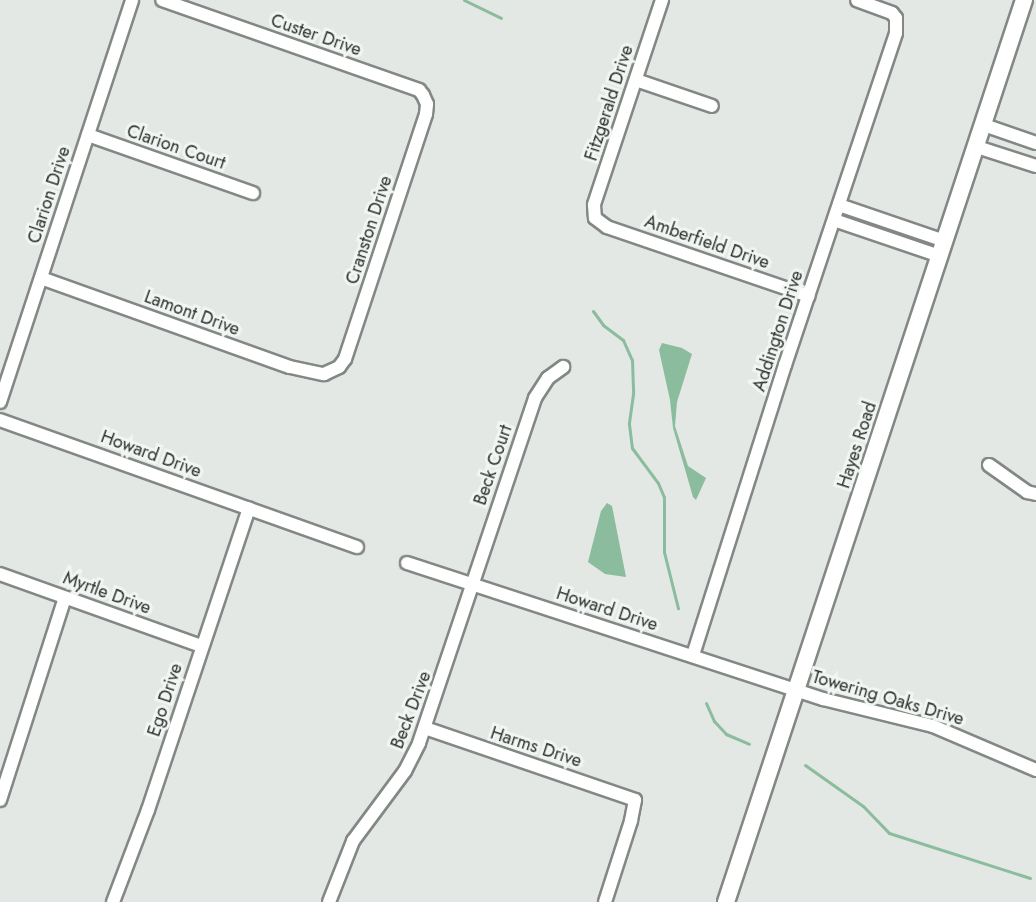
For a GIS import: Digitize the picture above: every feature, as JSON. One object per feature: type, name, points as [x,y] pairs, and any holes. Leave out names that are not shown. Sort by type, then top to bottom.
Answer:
[{"type":"street","name":"Clarion Drive","points":[[0,402],[132,0]]},
{"type":"street","name":"Custer Drive","points":[[162,0],[418,90],[423,95]]},
{"type":"street","name":"Fitzgerald Drive","points":[[595,218],[594,205],[662,0]]},
{"type":"street","name":"Addington Drive","points":[[693,655],[896,33],[896,18],[885,9],[857,0]]},
{"type":"street","name":"Hayes Road","points":[[726,902],[1024,0]]},
{"type":"street","points":[[636,80],[712,106]]},
{"type":"street","name":"Cranston Drive","points":[[333,371],[345,359],[426,114],[427,104],[423,95]]},
{"type":"street","points":[[984,125],[1036,143]]},
{"type":"street","name":"Clarion Court","points":[[88,135],[253,193]]},
{"type":"street","points":[[977,147],[1036,166]]},
{"type":"street","points":[[839,205],[942,249]]},
{"type":"street","name":"Amberfield Drive","points":[[595,218],[608,227],[809,296]]},
{"type":"street","points":[[834,220],[942,249]]},
{"type":"street","name":"Lamont Drive","points":[[41,278],[290,367],[324,374],[333,371]]},
{"type":"street","name":"Beck Court","points":[[472,584],[535,398],[548,378],[563,367]]},
{"type":"street","name":"Howard Drive","points":[[0,420],[357,547]]},
{"type":"street","points":[[989,465],[1027,492],[1036,494]]},
{"type":"street","name":"Ego Drive","points":[[113,902],[148,810],[249,508]]},
{"type":"street","name":"Howard Drive","points":[[407,563],[796,690]]},
{"type":"street","name":"Myrtle Drive","points":[[0,574],[201,646]]},
{"type":"street","name":"Beck Drive","points":[[329,902],[353,841],[405,771],[424,728],[472,584]]},
{"type":"street","points":[[0,800],[65,598]]},
{"type":"street","name":"Towering Oaks Drive","points":[[796,690],[933,726],[1036,771]]},
{"type":"street","name":"Harms Drive","points":[[424,728],[635,800],[631,821],[605,902]]},
{"type":"shaded area","points":[[662,343],[682,348],[692,354],[677,402],[675,426],[688,466],[706,478],[696,500],[693,497],[673,428],[670,400],[659,350]]},
{"type":"shaded area","points":[[607,503],[612,506],[626,577],[605,574],[588,562],[601,511]]},
{"type":"waterway","points":[[464,0],[501,18]]},
{"type":"waterway","points":[[593,311],[603,325],[623,340],[632,360],[633,394],[629,424],[632,448],[658,483],[664,497],[664,552],[678,608]]},
{"type":"waterway","points":[[706,703],[714,721],[726,734],[749,744]]},
{"type":"waterway","points":[[805,765],[863,806],[889,833],[1030,878]]}]
